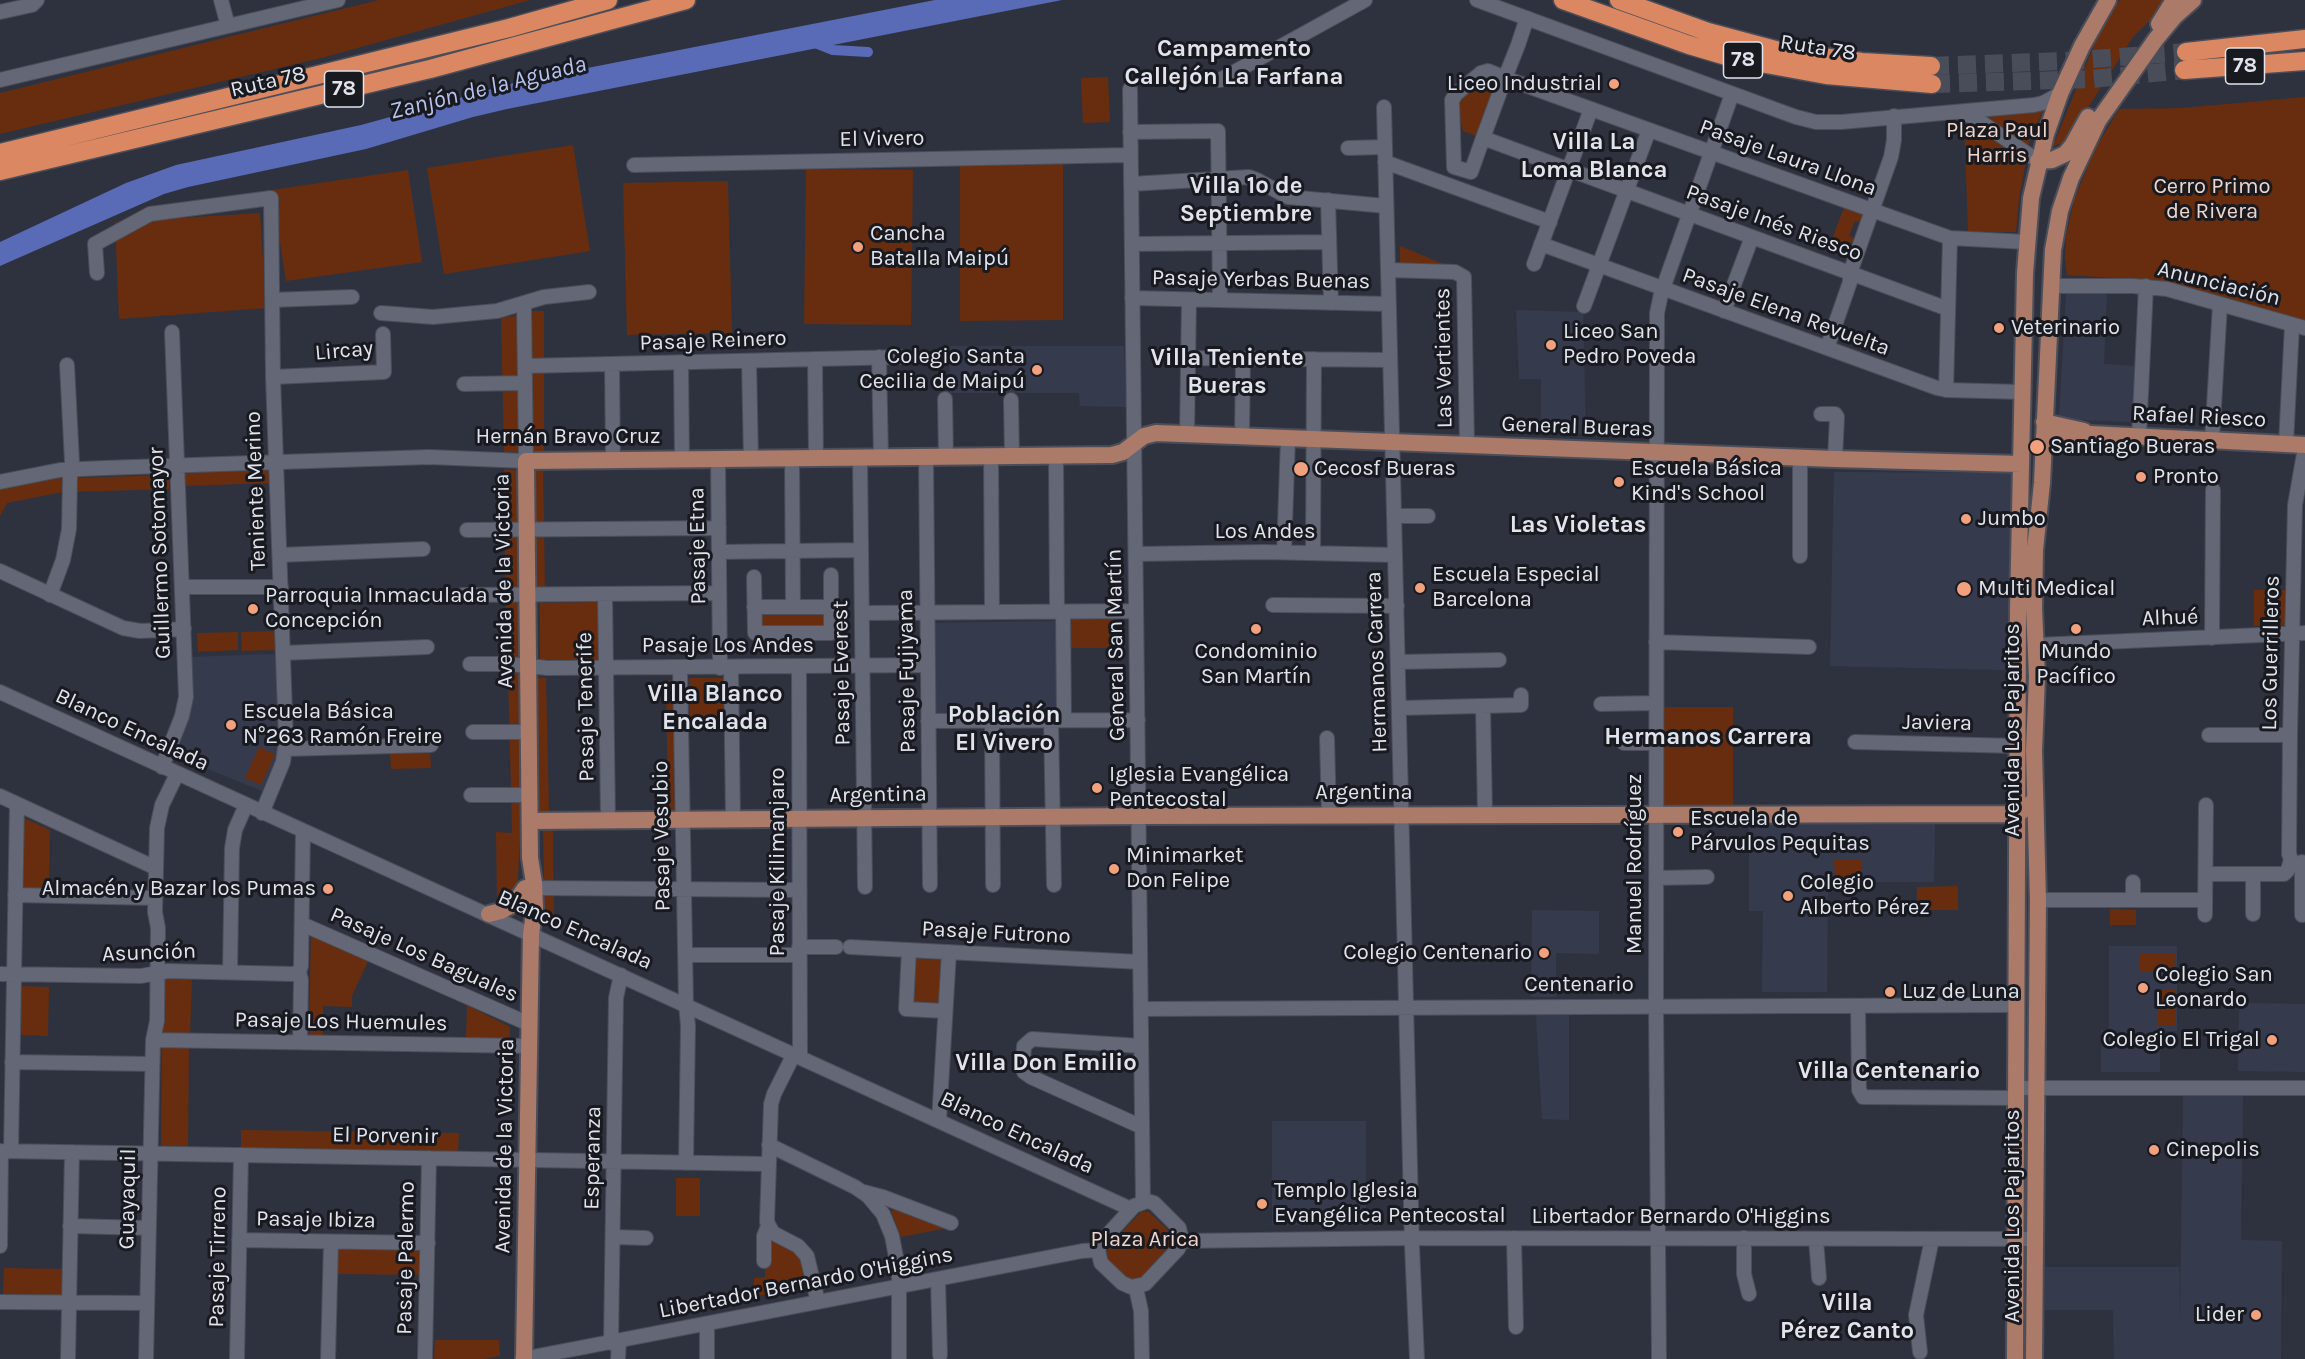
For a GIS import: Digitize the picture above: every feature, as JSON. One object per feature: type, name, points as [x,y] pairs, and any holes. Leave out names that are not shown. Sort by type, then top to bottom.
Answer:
[{"type":"highway","name":"Ruta 78","points":[[0,153],[509,28],[608,0]]},
{"type":"highway","name":"Ruta 78","points":[[0,171],[430,69],[686,0]]},
{"type":"highway","name":"Ruta 78","points":[[1563,0],[1689,45],[1774,67],[1849,78],[1931,75],[1862,62],[1773,50],[1687,26],[1618,0]]},
{"type":"highway","name":"78","points":[[2186,52],[2305,39]]},
{"type":"highway","name":"78","points":[[2184,70],[2305,61]]},
{"type":"main road","name":"Avenida Los Pajaritos","points":[[2015,1359],[2021,464],[2027,242],[2031,198],[2038,161],[2060,94],[2092,26],[2108,0]]},
{"type":"main road","points":[[2142,57],[2174,0]]},
{"type":"main road","name":"Avenida Los Pajaritos","points":[[2034,1359],[2038,900],[2034,801],[2037,645],[2034,608],[2035,550],[2042,483],[2051,286],[2056,230],[2071,178],[2093,131],[2142,57],[2165,27],[2193,0]]},
{"type":"main road","points":[[2038,161],[2052,160],[2065,154],[2097,105],[2118,91]]},
{"type":"main road","points":[[2022,394],[2030,419],[2044,429]]},
{"type":"main road","name":"Rafael Riesco","points":[[2044,429],[2061,439],[2091,434],[2305,446]]},
{"type":"main road","name":"General Bueras","points":[[1134,443],[1151,433],[1800,458],[2021,464]]},
{"type":"main road","name":"Hernán Bravo Cruz","points":[[526,461],[1115,455],[1134,443]]},
{"type":"main road","name":"Avenida de la Victoria","points":[[523,1359],[531,934],[526,915],[530,888],[530,795],[526,461]]},
{"type":"main road","points":[[2018,814],[2034,801]]},
{"type":"main road","name":"Argentina","points":[[530,821],[1053,816],[2018,814]]},
{"type":"main road","points":[[489,915],[510,907],[530,888]]},
{"type":"street","points":[[221,0],[228,26]]},
{"type":"street","points":[[0,80],[338,0]]},
{"type":"street","points":[[1220,80],[1365,0]]},
{"type":"street","points":[[1477,0],[1732,94],[1816,122],[1841,122],[2043,103],[2060,94]]},
{"type":"street","points":[[0,12],[32,5],[37,1]]},
{"type":"street","points":[[1483,138],[1527,18]]},
{"type":"street","name":"Pasaje Laura Llona","points":[[1483,138],[1471,172],[1454,167],[1452,100],[1456,93],[1483,72],[1491,72],[1950,238],[2027,242]]},
{"type":"street","name":"General San Martín","points":[[1130,89],[1142,1127],[1137,1205]]},
{"type":"street","name":"Manuel Rodríguez","points":[[1659,1359],[1656,743],[1653,703],[1656,642],[1657,313],[1662,289],[1732,94]]},
{"type":"street","name":"Hermanos Carrera","points":[[1384,107],[1412,1238],[1417,1359]]},
{"type":"street","points":[[1534,264],[1591,109]]},
{"type":"street","points":[[1957,112],[1975,118],[2038,161]]},
{"type":"street","points":[[1827,348],[1893,148],[1894,116]]},
{"type":"street","points":[[1130,132],[1218,130],[1220,300]]},
{"type":"street","points":[[1584,306],[1649,130]]},
{"type":"street","name":"Pasaje Inés Riesco","points":[[1483,138],[1948,309]]},
{"type":"street","points":[[1348,148],[1384,147]]},
{"type":"street","name":"El Vivero","points":[[634,165],[1130,155]]},
{"type":"street","points":[[1385,162],[1550,222]]},
{"type":"street","points":[[1131,184],[1253,178],[1288,197],[1386,206]]},
{"type":"street","name":"Teniente Merino","points":[[96,273],[95,244],[150,214],[271,198],[273,377],[286,749],[262,813]]},
{"type":"street","points":[[1328,201],[1332,303]]},
{"type":"street","points":[[1724,311],[1752,237]]},
{"type":"street","points":[[1946,390],[1950,238]]},
{"type":"street","points":[[1132,244],[1329,242]]},
{"type":"street","name":"Pasaje Elena Revuelta","points":[[1541,244],[1946,390],[2022,394]]},
{"type":"street","name":"Las Vertientes","points":[[1388,270],[1455,272],[1464,277],[1467,445]]},
{"type":"street","name":"Anunciación","points":[[2051,286],[2146,286],[2167,289],[2299,327]]},
{"type":"street","points":[[2139,436],[2146,286]]},
{"type":"street","points":[[381,313],[434,317],[497,311],[544,297],[589,292]]},
{"type":"street","points":[[272,300],[352,297]]},
{"type":"street","name":"Pasaje Yerbas Buenas","points":[[1132,298],[1388,304]]},
{"type":"street","points":[[1187,434],[1188,300]]},
{"type":"street","name":"Avenida de la Victoria","points":[[524,304],[526,461]]},
{"type":"street","points":[[2212,440],[2220,304]]},
{"type":"street","points":[[2286,444],[2299,327]]},
{"type":"street","name":"Guillermo Sotomayor","points":[[162,767],[185,702],[172,332]]},
{"type":"street","name":"Lircay","points":[[273,377],[384,372],[383,334]]},
{"type":"street","points":[[879,357],[881,458]]},
{"type":"street","name":"Pasaje Reinero","points":[[525,366],[902,357]]},
{"type":"street","points":[[1188,358],[1390,360]]},
{"type":"street","points":[[1242,436],[1243,358]]},
{"type":"street","points":[[814,359],[816,458]]},
{"type":"street","points":[[1313,553],[1314,359]]},
{"type":"street","points":[[749,361],[751,459]]},
{"type":"street","points":[[681,363],[682,460]]},
{"type":"street","points":[[612,364],[613,461]]},
{"type":"street","points":[[50,595],[67,546],[71,469],[67,365]]},
{"type":"street","points":[[464,384],[525,383]]},
{"type":"street","points":[[945,399],[946,457]]},
{"type":"street","points":[[1011,400],[1012,456]]},
{"type":"street","points":[[1821,414],[1835,414],[1837,417],[1835,459]]},
{"type":"street","points":[[1284,552],[1288,438]]},
{"type":"street","name":"Los Guerrilleros","points":[[2302,915],[2299,861],[2289,854],[2290,735],[2299,633],[2295,505],[2305,446]]},
{"type":"street","points":[[991,456],[992,612]]},
{"type":"street","points":[[1053,885],[1060,612],[1056,456]]},
{"type":"street","name":"Hernán Bravo Cruz","points":[[0,482],[71,469],[429,457],[526,461]]},
{"type":"street","name":"Pasaje Fujiyama","points":[[926,457],[930,885]]},
{"type":"street","name":"Pasaje Everest","points":[[860,458],[865,887]]},
{"type":"street","points":[[1800,458],[1800,556]]},
{"type":"street","name":"Pasaje Etna","points":[[718,459],[719,592],[726,668],[733,819]]},
{"type":"street","points":[[792,459],[794,607]]},
{"type":"street","points":[[2211,638],[2213,490]]},
{"type":"street","points":[[1394,516],[1428,516]]},
{"type":"street","points":[[467,530],[718,528]]},
{"type":"street","points":[[280,555],[423,549]]},
{"type":"street","points":[[719,552],[861,550]]},
{"type":"street","name":"Los Andes","points":[[1136,554],[1284,552],[1395,555]]},
{"type":"street","points":[[0,572],[128,630],[184,629]]},
{"type":"street","points":[[754,577],[755,633],[831,633],[831,575]]},
{"type":"street","points":[[182,587],[281,587]]},
{"type":"street","points":[[463,595],[719,592]]},
{"type":"street","name":"Pasaje Tenerife","points":[[605,594],[608,820]]},
{"type":"street","points":[[1273,605],[1397,606]]},
{"type":"street","points":[[754,607],[831,607]]},
{"type":"street","points":[[862,613],[1136,611]]},
{"type":"street","name":"Alhué","points":[[2037,645],[2299,633]]},
{"type":"street","points":[[1656,642],[1809,647]]},
{"type":"street","points":[[283,653],[427,647]]},
{"type":"street","points":[[1398,662],[1498,660]]},
{"type":"street","name":"Pasaje Los Andes","points":[[470,664],[606,668],[928,665]]},
{"type":"street","name":"Pasaje Kilimanjaro","points":[[764,1261],[764,1239],[768,1226],[766,1218],[772,1099],[797,1055],[799,667]]},
{"type":"street","name":"Pasaje Vesubio","points":[[680,668],[683,890],[688,1026],[686,1162]]},
{"type":"street","name":"Blanco Encalada","points":[[0,692],[939,1120],[1137,1205]]},
{"type":"street","points":[[1400,708],[1521,705],[1521,695]]},
{"type":"street","points":[[1601,704],[1653,703]]},
{"type":"street","points":[[1483,706],[1485,815]]},
{"type":"street","points":[[928,722],[1138,720]]},
{"type":"street","points":[[992,721],[993,885]]},
{"type":"street","points":[[473,732],[529,732]]},
{"type":"street","points":[[2209,735],[2290,735]]},
{"type":"street","points":[[1328,738],[1329,816]]},
{"type":"street","name":"Javiera","points":[[1855,742],[2018,746]]},
{"type":"street","points":[[1624,743],[1656,743]]},
{"type":"street","points":[[286,749],[431,745]]},
{"type":"street","name":"Guayaquil","points":[[146,1359],[152,1064],[153,1040],[157,1025],[149,927],[155,905],[158,818],[177,774]]},
{"type":"street","points":[[471,795],[530,795]]},
{"type":"street","points":[[0,796],[156,868]]},
{"type":"street","points":[[0,1246],[4,1151],[12,1062],[7,974],[15,895],[17,804]]},
{"type":"street","points":[[230,972],[232,848],[237,825],[246,805]]},
{"type":"street","points":[[2205,915],[2206,805]]},
{"type":"street","points":[[300,1042],[301,980],[299,972],[301,966],[303,831]]},
{"type":"street","points":[[2206,874],[2284,874],[2299,861]]},
{"type":"street","points":[[2253,874],[2253,914]]},
{"type":"street","points":[[1656,878],[1707,877]]},
{"type":"street","points":[[2133,882],[2133,900]]},
{"type":"street","points":[[530,888],[799,890]]},
{"type":"street","points":[[15,895],[155,905]]},
{"type":"street","points":[[2038,900],[2205,900]]},
{"type":"street","name":"Pasaje Los Baguales","points":[[302,924],[529,1024]]},
{"type":"street","points":[[685,955],[799,951],[836,947]]},
{"type":"street","name":"Pasaje Futrono","points":[[850,947],[1140,962]]},
{"type":"street","points":[[909,950],[906,1009],[945,1011]]},
{"type":"street","points":[[939,1120],[949,952]]},
{"type":"street","name":"Asunción","points":[[7,974],[153,974],[168,971],[293,974],[299,972]]},
{"type":"street","name":"Esperanza","points":[[618,1359],[615,1342],[613,1237],[616,998],[621,975]]},
{"type":"street","name":"Centenario","points":[[1141,1009],[2018,1005]]},
{"type":"street","points":[[1858,1006],[1859,1090],[1863,1097],[2017,1093],[2036,1088],[2305,1088]]},
{"type":"street","points":[[1141,1046],[1035,1039],[1029,1040],[1024,1046],[1023,1065],[1026,1074],[1142,1127]]},
{"type":"street","name":"Pasaje Los Huemules","points":[[153,1040],[529,1046]]},
{"type":"street","points":[[12,1062],[152,1064]]},
{"type":"street","points":[[769,1145],[862,1191],[951,1223]]},
{"type":"street","name":"El Porvenir","points":[[4,1151],[768,1164]]},
{"type":"street","points":[[68,1359],[72,1152]]},
{"type":"street","name":"Pasaje Tirreno","points":[[237,1359],[241,1155]]},
{"type":"street","name":"Pasaje Palermo","points":[[425,1359],[429,1158]]},
{"type":"street","points":[[862,1191],[878,1208],[890,1229],[899,1273],[899,1359]]},
{"type":"street","points":[[1154,1203],[1179,1228],[1182,1241],[1178,1249],[1145,1284],[1136,1288],[1122,1283],[1101,1263],[1098,1251],[1102,1241],[1137,1205],[1154,1203]]},
{"type":"street","points":[[70,1226],[149,1228]]},
{"type":"street","points":[[768,1226],[776,1236],[798,1246],[807,1256],[818,1302]]},
{"type":"street","points":[[613,1237],[646,1238]]},
{"type":"street","name":"Libertador Bernardo O'Higgins","points":[[1182,1241],[1412,1238],[2035,1239]]},
{"type":"street","points":[[1514,1238],[1516,1327]]},
{"type":"street","points":[[1744,1238],[1744,1274],[1749,1294]]},
{"type":"street","points":[[1816,1239],[1819,1278]]},
{"type":"street","points":[[1920,1352],[1916,1315],[1932,1239]]},
{"type":"street","name":"Pasaje Ibiza","points":[[239,1240],[428,1243]]},
{"type":"street","points":[[328,1359],[331,1242]]},
{"type":"street","name":"Libertador Bernardo O'Higgins","points":[[523,1359],[1087,1250],[1098,1251]]},
{"type":"street","points":[[938,1279],[940,1355]]},
{"type":"street","points":[[1136,1288],[1141,1311],[1142,1359]]},
{"type":"street","points":[[0,1302],[147,1304]]},
{"type":"street","points":[[707,1324],[708,1359]]},
{"type":"shaded area","points":[[2066,294],[2107,294],[2104,364],[2136,366],[2134,422],[2059,419]]},
{"type":"shaded area","name":"Liceo San Pedro Poveda","points":[[1516,310],[1583,312],[1586,434],[1541,432],[1541,379],[1519,379]]},
{"type":"shaded area","name":"Colegio Santa Cecilia de Maipú","points":[[949,346],[1124,346],[1126,407],[1080,406],[1079,393],[950,393]]},
{"type":"shaded area","points":[[1834,472],[2016,473],[2007,670],[1830,666]]},
{"type":"shaded area","points":[[1058,621],[1062,713],[1053,718],[935,720],[934,623]]},
{"type":"shaded area","name":"Escuela Básica N°263 Ramón Freire","points":[[276,654],[280,748],[262,791],[171,754],[189,657]]},
{"type":"shaded area","name":"Colegio Alberto Pérez","points":[[1749,822],[1935,823],[1934,882],[1828,882],[1827,992],[1762,992],[1763,911],[1749,911]]},
{"type":"shaded area","name":"Colegio Centenario","points":[[1532,910],[1599,911],[1599,954],[1556,953],[1556,997],[1531,997]]},
{"type":"shaded area","name":"Colegio San Leonardo","points":[[2109,946],[2177,946],[2177,1031],[2160,1031],[2160,1072],[2101,1072],[2101,1030],[2109,1030]]},
{"type":"shaded area","name":"Colegio El Trigal","points":[[2243,1003],[2305,1004],[2305,1072],[2238,1071],[2239,1010]]},
{"type":"shaded area","name":"Colegio Centenario","points":[[1536,1015],[1569,1015],[1569,1120],[1542,1119]]},
{"type":"shaded area","points":[[2183,1096],[2243,1096],[2241,1240],[2282,1241],[2281,1359],[2114,1359],[2113,1310],[2045,1310],[2045,1267],[2179,1267],[2180,1324]]},
{"type":"shaded area","points":[[1272,1121],[1366,1121],[1366,1225],[1272,1225]]},
{"type":"green space","points":[[379,0],[530,0],[325,57],[0,134],[0,93]]},
{"type":"green space","points":[[2120,0],[2171,0],[2133,37],[2066,142],[2053,146],[2099,33],[2110,12]]},
{"type":"green space","points":[[1486,75],[1500,80],[1479,137],[1463,131],[1456,103]]},
{"type":"green space","points":[[1108,77],[1110,122],[1083,123],[1081,78]]},
{"type":"green space","name":"Cerro Primo de Rivera","points":[[2305,97],[2305,322],[2129,279],[2067,275],[2066,236],[2074,200],[2095,149],[2119,109],[2182,108]]},
{"type":"green space","name":"Plaza Paul Harris","points":[[2046,104],[2030,140],[2019,199],[2016,232],[1968,232],[1964,116]]},
{"type":"green space","points":[[573,145],[590,251],[444,274],[427,168]]},
{"type":"green space","name":"Cancha Batalla Maipú","points":[[960,164],[1063,164],[1063,320],[960,321]]},
{"type":"green space","name":"Cancha Batalla Maipú","points":[[806,169],[913,170],[911,325],[804,324]]},
{"type":"green space","points":[[408,170],[422,262],[286,281],[272,190]]},
{"type":"green space","points":[[728,181],[732,333],[627,335],[623,183]]},
{"type":"green space","points":[[1845,205],[1869,214],[1865,224],[1855,221],[1849,236],[1857,239],[1855,244],[1845,241],[1841,252],[1829,247]]},
{"type":"green space","points":[[260,213],[266,308],[119,319],[115,222]]},
{"type":"green space","points":[[1400,246],[1441,263],[1443,267],[1400,265]]},
{"type":"green space","points":[[532,311],[544,311],[544,454],[532,454]]},
{"type":"green space","points":[[518,316],[518,452],[504,452],[501,317]]},
{"type":"green space","points":[[272,468],[272,483],[181,486],[180,473]]},
{"type":"green space","points":[[543,468],[545,590],[536,590],[534,469]]},
{"type":"green space","points":[[504,469],[519,471],[519,659],[506,661]]},
{"type":"green space","points":[[169,475],[169,489],[72,492],[71,478]]},
{"type":"green space","points":[[62,477],[63,492],[7,503],[0,516],[0,488]]},
{"type":"green space","points":[[2254,590],[2287,590],[2287,626],[2254,626]]},
{"type":"green space","points":[[598,602],[599,663],[540,663],[540,603]]},
{"type":"green space","points":[[762,612],[824,613],[825,626],[822,629],[762,629],[759,626],[759,615]]},
{"type":"green space","points":[[1069,616],[1121,616],[1121,648],[1068,648]]},
{"type":"green space","points":[[277,631],[278,650],[242,651],[241,632]]},
{"type":"green space","points":[[238,632],[238,650],[198,652],[197,633]]},
{"type":"green space","points":[[520,672],[521,823],[517,893],[504,902],[497,899],[496,832],[512,833],[508,673]]},
{"type":"green space","points":[[536,678],[546,678],[549,811],[538,811]]},
{"type":"green space","points":[[689,678],[727,678],[728,726],[690,727]]},
{"type":"green space","points":[[676,680],[679,814],[668,814],[666,681]]},
{"type":"green space","points":[[1664,707],[1733,707],[1733,806],[1664,806]]},
{"type":"green space","points":[[259,747],[275,754],[261,785],[245,778]]},
{"type":"green space","points":[[430,752],[431,768],[391,769],[390,753]]},
{"type":"green space","points":[[24,818],[50,830],[49,890],[23,889]]},
{"type":"green space","points":[[553,827],[554,921],[545,917],[543,828]]},
{"type":"green space","points":[[1834,859],[1862,859],[1862,879],[1835,879]]},
{"type":"green space","points":[[1958,886],[1958,910],[1917,910],[1917,887]]},
{"type":"green space","points":[[2110,909],[2136,910],[2136,925],[2110,925]]},
{"type":"green space","points":[[311,932],[369,959],[352,996],[352,1007],[323,1006],[323,1035],[309,1035]]},
{"type":"green space","points":[[2139,954],[2175,954],[2174,972],[2139,972]]},
{"type":"green space","points":[[913,958],[942,960],[939,1005],[911,1004]]},
{"type":"green space","points":[[163,974],[192,975],[190,1036],[162,1035]]},
{"type":"green space","points":[[20,986],[49,987],[48,1036],[19,1035]]},
{"type":"green space","points":[[2157,989],[2175,989],[2175,1026],[2157,1026]]},
{"type":"green space","points":[[467,1005],[510,1027],[510,1041],[466,1040]]},
{"type":"green space","points":[[162,1043],[189,1044],[188,1149],[161,1149]]},
{"type":"green space","points":[[241,1130],[459,1133],[458,1152],[241,1149]]},
{"type":"green space","points":[[676,1178],[700,1178],[700,1216],[676,1216]]},
{"type":"green space","points":[[897,1208],[947,1228],[901,1237],[891,1211]]},
{"type":"green space","name":"Plaza Arica","points":[[1141,1212],[1149,1212],[1170,1232],[1173,1241],[1171,1247],[1143,1276],[1131,1280],[1110,1263],[1107,1251],[1114,1240]]},
{"type":"green space","points":[[771,1238],[795,1251],[803,1261],[809,1290],[754,1296],[754,1278],[765,1277],[765,1241]]},
{"type":"green space","points":[[338,1247],[425,1247],[425,1275],[338,1274]]},
{"type":"green space","points":[[4,1268],[67,1269],[67,1297],[3,1296]]},
{"type":"green space","points":[[435,1340],[499,1340],[500,1356],[485,1359],[434,1359]]},
{"type":"water","points":[[935,0],[1062,0],[507,109],[366,149],[188,187],[164,194],[0,266],[0,242],[126,183],[176,165],[361,125],[521,81]]},
{"type":"waterway","points":[[813,42],[833,50],[868,52]]},
{"type":"tunnel","points":[[1931,66],[2066,61],[2186,52]]},
{"type":"tunnel","points":[[1932,84],[2092,79],[2184,70]]},
{"type":"place","name":"Liceo Industrial","points":[[1614,84]]},
{"type":"place","name":"Cancha Batalla Maipú","points":[[858,247]]},
{"type":"place","name":"Veterinario","points":[[1999,328]]},
{"type":"place","name":"Liceo San Pedro Poveda","points":[[1551,345]]},
{"type":"place","name":"Colegio Santa Cecilia de Maipú","points":[[1037,370]]},
{"type":"place","name":"Santiago Bueras","points":[[2037,447]]},
{"type":"place","name":"Cecosf Bueras","points":[[1301,469]]},
{"type":"place","name":"Pronto","points":[[2141,477]]},
{"type":"place","name":"Escuela Básica Kind's School","points":[[1619,482]]},
{"type":"place","name":"Jumbo","points":[[1966,519]]},
{"type":"place","name":"Escuela Especial Barcelona","points":[[1420,588]]},
{"type":"place","name":"Multi Medical","points":[[1964,589]]},
{"type":"place","name":"Parroquia Inmaculada Concepción","points":[[253,609]]},
{"type":"place","name":"Condominio San Martín","points":[[1256,629]]},
{"type":"place","name":"Mundo Pacífico","points":[[2076,629]]},
{"type":"place","name":"Escuela Básica N°263 Ramón Freire","points":[[231,725]]},
{"type":"place","name":"Iglesia Evangélica Pentecostal","points":[[1097,788]]},
{"type":"place","name":"Escuela de Párvulos Pequitas","points":[[1678,832]]},
{"type":"place","name":"Minimarket Don Felipe","points":[[1114,869]]},
{"type":"place","name":"Almacén y Bazar los Pumas","points":[[328,889]]},
{"type":"place","name":"Colegio Alberto Pérez","points":[[1788,896]]},
{"type":"place","name":"Colegio Centenario","points":[[1544,953]]},
{"type":"place","name":"Colegio San Leonardo","points":[[2143,988]]},
{"type":"place","name":"Luz de Luna","points":[[1890,992]]},
{"type":"place","name":"Colegio El Trigal","points":[[2272,1040]]},
{"type":"place","name":"Cinepolis","points":[[2154,1150]]},
{"type":"place","name":"Templo Iglesia Evangélica Pentecostal","points":[[1262,1204]]},
{"type":"place","name":"Lider","points":[[2256,1315]]},
{"type":"district","name":"Campamento Callejón La Farfana","points":[[1234,63]]},
{"type":"district","name":"Villa La Loma Blanca","points":[[1594,156]]},
{"type":"district","name":"Villa 1º de Septiembre","points":[[1246,200]]},
{"type":"district","name":"Villa Teniente Bueras","points":[[1227,372]]},
{"type":"district","name":"Las Violetas","points":[[1578,525]]},
{"type":"district","name":"Villa Blanco Encalada","points":[[715,708]]},
{"type":"district","name":"Población El Vivero","points":[[1004,729]]},
{"type":"district","name":"Hermanos Carrera","points":[[1708,737]]},
{"type":"district","name":"Villa Don Emilio","points":[[1046,1063]]},
{"type":"district","name":"Villa Centenario","points":[[1889,1071]]},
{"type":"district","name":"Villa Pérez Canto","points":[[1847,1317]]},
{"type":"water label","name":"Zanjón de la Aguada","points":[[488,88]]}]
